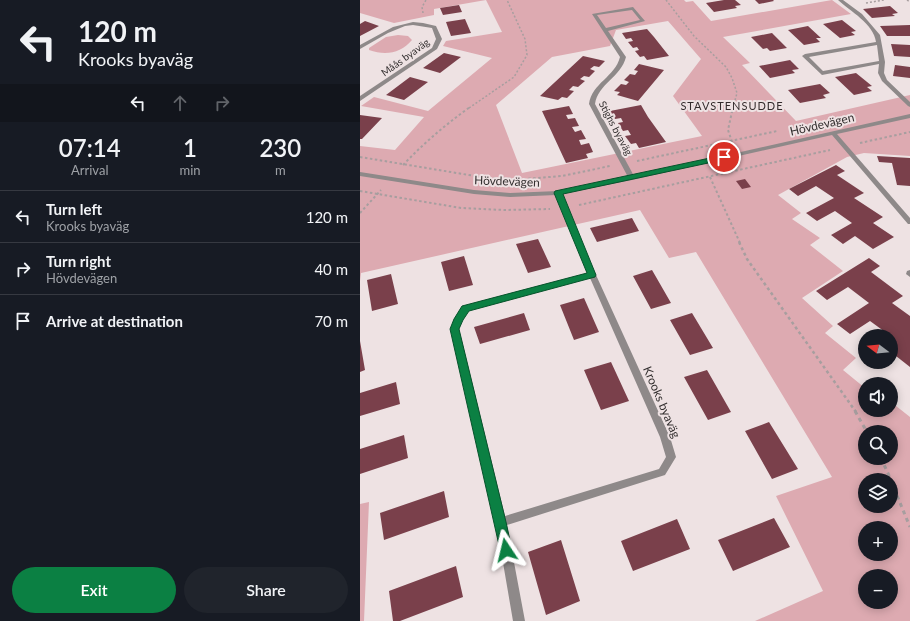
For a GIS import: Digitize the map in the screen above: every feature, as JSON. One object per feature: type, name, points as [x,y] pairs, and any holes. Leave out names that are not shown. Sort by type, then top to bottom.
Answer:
[{"type":"street","points":[[840,0],[860,15],[878,36],[882,62],[881,73],[885,82],[910,105]]},
{"type":"street","name":"Stighs byaväg","points":[[606,30],[643,21],[632,8],[594,14],[623,57],[623,63],[598,89],[592,98],[592,104],[632,178]]},
{"type":"street","name":"Måås byaväg","points":[[360,47],[391,29],[400,25],[415,22],[434,27],[439,39],[434,49],[360,100]]},
{"type":"street","points":[[879,43],[805,56],[822,73],[882,62]]},
{"type":"street","name":"Hövdevägen","points":[[360,174],[474,192],[510,195],[558,193],[910,116]]},
{"type":"street","points":[[833,132],[910,222]]},
{"type":"street","name":"Krooks byaväg","points":[[501,522],[662,472],[670,457],[665,437],[592,275],[558,193]]},
{"type":"street","points":[[518,621],[501,522],[455,329],[458,319],[466,308],[592,275]]},
{"type":"path","points":[[360,213],[420,147],[445,125],[514,77],[527,55],[525,39],[507,0]]},
{"type":"path","points":[[666,0],[694,36],[726,67],[732,78],[737,93],[728,130],[731,140],[739,154],[750,168]]},
{"type":"path","points":[[360,157],[487,178],[525,179],[562,176],[777,130]]},
{"type":"path","points":[[710,177],[747,259],[782,310],[852,404],[863,425]]},
{"type":"path","points":[[898,497],[910,526]]},
{"type":"shaded area","points":[[360,0],[486,0],[434,9],[434,15],[394,23],[360,13]]},
{"type":"shaded area","points":[[486,0],[684,0],[686,2],[693,1],[711,21],[832,0],[851,14],[723,37],[750,63],[742,65],[796,121],[910,95],[910,156],[864,153],[847,157],[778,195],[801,213],[792,219],[820,238],[810,245],[843,271],[802,298],[833,326],[825,333],[856,358],[843,370],[858,382],[858,417],[898,417],[898,408],[910,417],[910,621],[755,621],[823,591],[776,496],[832,477],[696,252],[669,258],[640,210],[361,273],[360,281],[360,146],[395,150],[424,117],[361,106],[374,97],[428,111],[492,58],[443,46],[446,41],[502,32]],"holes":[[[668,21],[701,59],[673,96],[702,136],[522,173],[496,105],[552,57],[610,46],[616,30]]]},
{"type":"shaded area","points":[[398,35],[408,36],[412,40],[403,48],[393,52],[381,53],[369,50],[369,48],[386,37]]},
{"type":"shaded area","points":[[369,502],[364,621],[360,621],[360,504]]},
{"type":"building","points":[[735,0],[741,5],[735,6],[737,8],[714,12],[706,3]]},
{"type":"building","points":[[755,0],[773,0],[774,1],[759,4]]},
{"type":"building","points":[[459,5],[462,12],[443,15],[440,8]]},
{"type":"building","points":[[890,6],[898,13],[892,14],[895,16],[872,18],[863,9]]},
{"type":"building","points":[[465,19],[471,33],[451,36],[446,22]]},
{"type":"building","points":[[842,20],[856,31],[851,32],[855,35],[840,38],[823,24]]},
{"type":"building","points":[[365,21],[379,26],[360,36],[360,24]]},
{"type":"building","points":[[910,25],[910,36],[887,36],[880,26]]},
{"type":"building","points":[[808,26],[821,38],[816,38],[820,42],[804,45],[788,30]]},
{"type":"building","points":[[647,29],[669,56],[647,60],[644,56],[640,57],[635,51],[639,50],[637,47],[633,48],[628,42],[633,41],[631,38],[626,39],[622,33]]},
{"type":"building","points":[[772,33],[787,48],[770,51],[767,48],[763,49],[751,37]]},
{"type":"building","points":[[891,44],[910,45],[910,57],[894,56]]},
{"type":"building","points":[[444,53],[461,57],[440,73],[423,68]]},
{"type":"building","points":[[583,56],[605,61],[599,67],[594,66],[590,69],[595,71],[589,77],[584,76],[580,79],[585,81],[578,87],[573,86],[569,90],[574,91],[567,98],[562,97],[558,100],[540,96]]},
{"type":"building","points":[[790,60],[799,69],[792,70],[795,73],[770,78],[759,66]]},
{"type":"building","points":[[639,64],[664,70],[638,101],[617,95],[620,92],[614,91],[621,84],[626,85],[629,82],[624,80],[630,74],[635,75],[638,71],[634,70]]},
{"type":"building","points":[[895,65],[910,67],[910,78],[893,76]]},
{"type":"building","points":[[856,73],[872,86],[867,87],[872,91],[854,95],[835,77]]},
{"type":"building","points":[[410,77],[428,82],[404,100],[386,95]]},
{"type":"building","points":[[820,84],[830,93],[823,95],[826,98],[800,103],[788,90]]},
{"type":"building","points":[[641,105],[666,142],[639,148],[636,143],[631,144],[625,136],[631,135],[628,130],[623,131],[618,123],[623,122],[621,118],[615,119],[610,111]]},
{"type":"building","points":[[569,106],[573,114],[566,115],[568,119],[575,118],[579,126],[572,127],[575,132],[581,130],[586,139],[579,140],[581,145],[589,143],[593,152],[586,154],[588,158],[566,163],[542,111]]},
{"type":"building","points":[[360,115],[382,118],[362,139],[360,139]]},
{"type":"building","points":[[877,156],[910,158],[910,186],[897,185],[892,163],[879,162]]},
{"type":"building","points":[[836,165],[845,171],[837,175],[864,193],[854,198],[883,217],[873,223],[894,237],[873,249],[855,236],[843,244],[831,235],[852,223],[835,211],[817,221],[806,213],[834,198],[816,186],[798,196],[789,189]]},
{"type":"building","points":[[745,179],[751,187],[742,189],[736,181]]},
{"type":"building","points":[[632,218],[639,231],[597,242],[590,228]]},
{"type":"building","points":[[538,239],[551,267],[528,273],[516,244]]},
{"type":"building","points":[[464,256],[473,285],[449,291],[441,262]]},
{"type":"building","points":[[869,258],[880,266],[871,272],[903,296],[892,303],[910,316],[910,367],[898,358],[898,329],[881,329],[870,321],[850,334],[837,324],[869,303],[848,287],[827,300],[816,291]]},
{"type":"building","points":[[652,270],[671,303],[651,309],[633,276]]},
{"type":"building","points":[[391,274],[398,304],[372,311],[367,280]]},
{"type":"building","points":[[584,298],[599,332],[574,340],[560,305]]},
{"type":"building","points":[[524,313],[530,330],[480,344],[474,327]]},
{"type":"building","points":[[692,313],[713,348],[690,355],[670,320]]},
{"type":"building","points":[[360,341],[365,370],[360,372]]},
{"type":"building","points":[[611,362],[629,401],[601,410],[584,370]]},
{"type":"building","points":[[707,370],[731,412],[708,420],[684,377]]},
{"type":"building","points":[[396,382],[400,404],[360,416],[360,393]]},
{"type":"building","points":[[769,422],[798,469],[772,479],[745,431]]},
{"type":"building","points":[[404,435],[408,458],[360,474],[360,449]]},
{"type":"building","points":[[444,491],[449,517],[384,540],[380,513]]},
{"type":"building","points":[[774,518],[790,547],[733,571],[718,540]]},
{"type":"building","points":[[677,519],[690,549],[633,571],[621,541]]},
{"type":"building","points":[[561,540],[580,601],[546,615],[528,552]]},
{"type":"building","points":[[456,566],[463,597],[400,621],[393,621],[389,591]]},
{"type":"district","name":"STAVSTENSUDDE","points":[[732,105]]},
{"type":"route","points":[[506,550],[501,522],[455,329],[458,319],[466,308],[592,275],[558,193],[724,157]]}]
